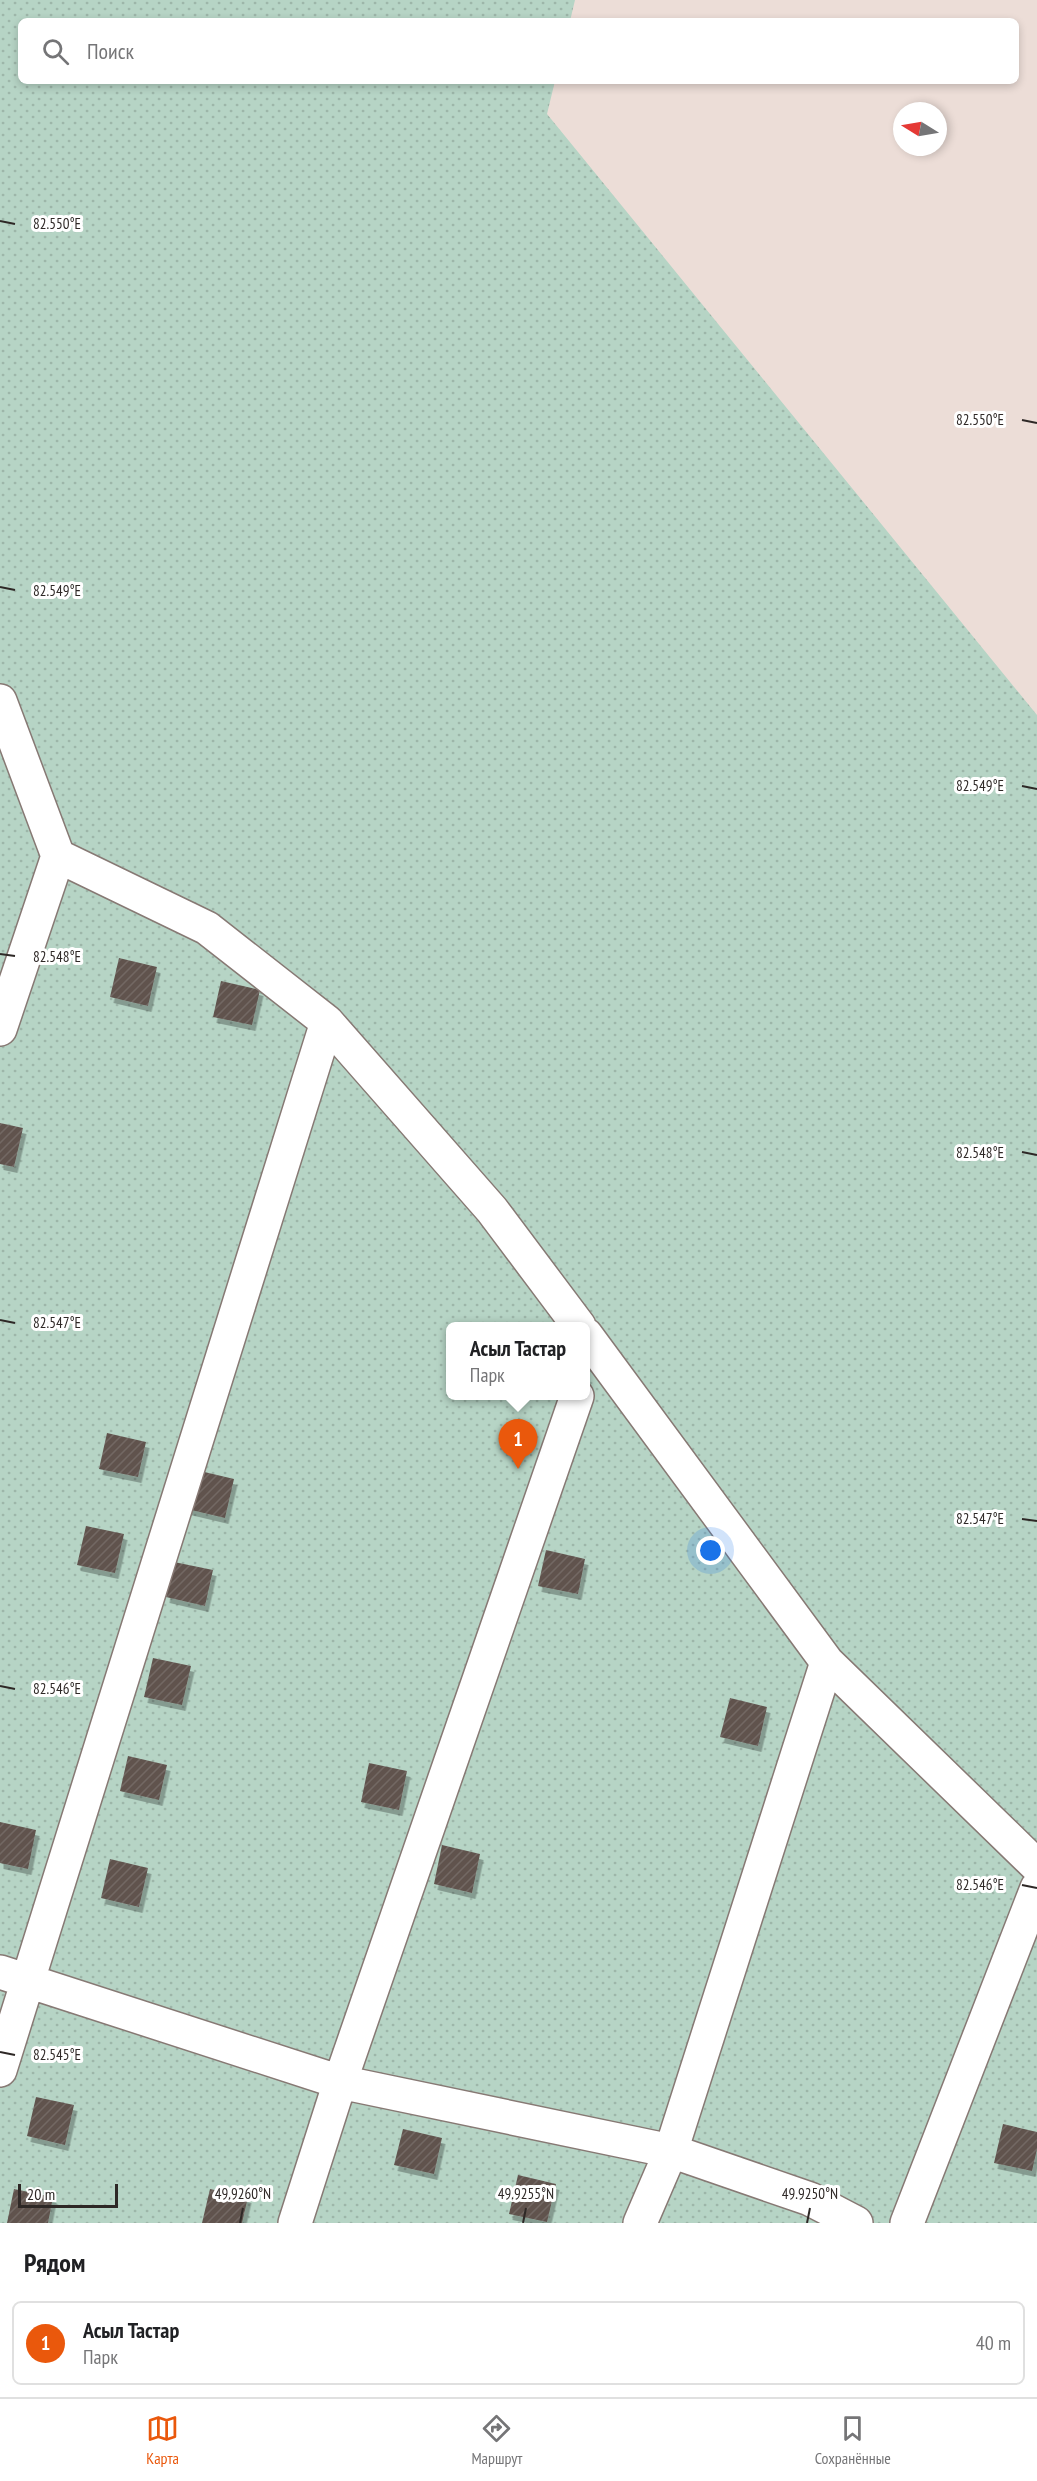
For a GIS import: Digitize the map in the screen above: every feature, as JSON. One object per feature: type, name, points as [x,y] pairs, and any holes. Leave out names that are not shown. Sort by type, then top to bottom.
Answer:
[{"type":"street","points":[[0,701],[58,856],[0,1029]]},
{"type":"street","points":[[58,856],[207,928],[327,1022],[492,1210],[570,1322]]},
{"type":"street","points":[[0,2070],[14,1977],[327,1022]]},
{"type":"street","points":[[590,1350],[827,1662],[1037,1866]]},
{"type":"street","points":[[295,2223],[340,2082],[575,1400]]},
{"type":"street","points":[[640,2223],[670,2151],[827,1662]]},
{"type":"street","points":[[907,2223],[1037,1888]]},
{"type":"street","points":[[14,1977],[340,2082],[670,2151],[810,2199],[856,2223]]},
{"type":"green space","points":[[0,0],[575,0],[571,18],[18,18],[18,84],[554,84],[547,114],[1037,715],[1037,2223],[0,2223]]},
{"type":"building","points":[[119,958],[157,967],[148,1006],[110,997]]},
{"type":"building","points":[[221,981],[260,990],[252,1025],[213,1017]]},
{"type":"building","points":[[0,1123],[23,1128],[14,1167],[0,1164]]},
{"type":"building","points":[[107,1433],[146,1442],[138,1477],[99,1469]]},
{"type":"building","points":[[196,1470],[234,1479],[225,1518],[187,1509]]},
{"type":"building","points":[[86,1526],[124,1534],[115,1573],[77,1565]]},
{"type":"building","points":[[546,1550],[585,1559],[578,1594],[538,1586]]},
{"type":"building","points":[[174,1562],[213,1570],[205,1606],[166,1597]]},
{"type":"building","points":[[153,1658],[191,1666],[182,1705],[144,1697]]},
{"type":"building","points":[[730,1698],[767,1707],[758,1746],[720,1737]]},
{"type":"building","points":[[128,1756],[167,1765],[159,1800],[120,1791]]},
{"type":"building","points":[[369,1763],[407,1771],[399,1810],[361,1802]]},
{"type":"building","points":[[0,1822],[36,1830],[28,1869],[0,1863]]},
{"type":"building","points":[[442,1845],[480,1854],[472,1893],[434,1884]]},
{"type":"building","points":[[110,1859],[148,1868],[139,1907],[101,1898]]},
{"type":"building","points":[[36,2097],[74,2105],[65,2145],[27,2136]]},
{"type":"building","points":[[1003,2124],[1037,2132],[1037,2149],[1032,2171],[994,2163]]},
{"type":"building","points":[[403,2129],[442,2138],[434,2174],[394,2165]]},
{"type":"building","points":[[518,2175],[556,2184],[547,2222],[509,2214]]},
{"type":"building","points":[[14,2189],[53,2197],[48,2223],[7,2223]]},
{"type":"building","points":[[210,2189],[248,2197],[242,2223],[202,2223]]},
{"type":"place","name":"Асыл Тастар","points":[[518,1469]]}]
